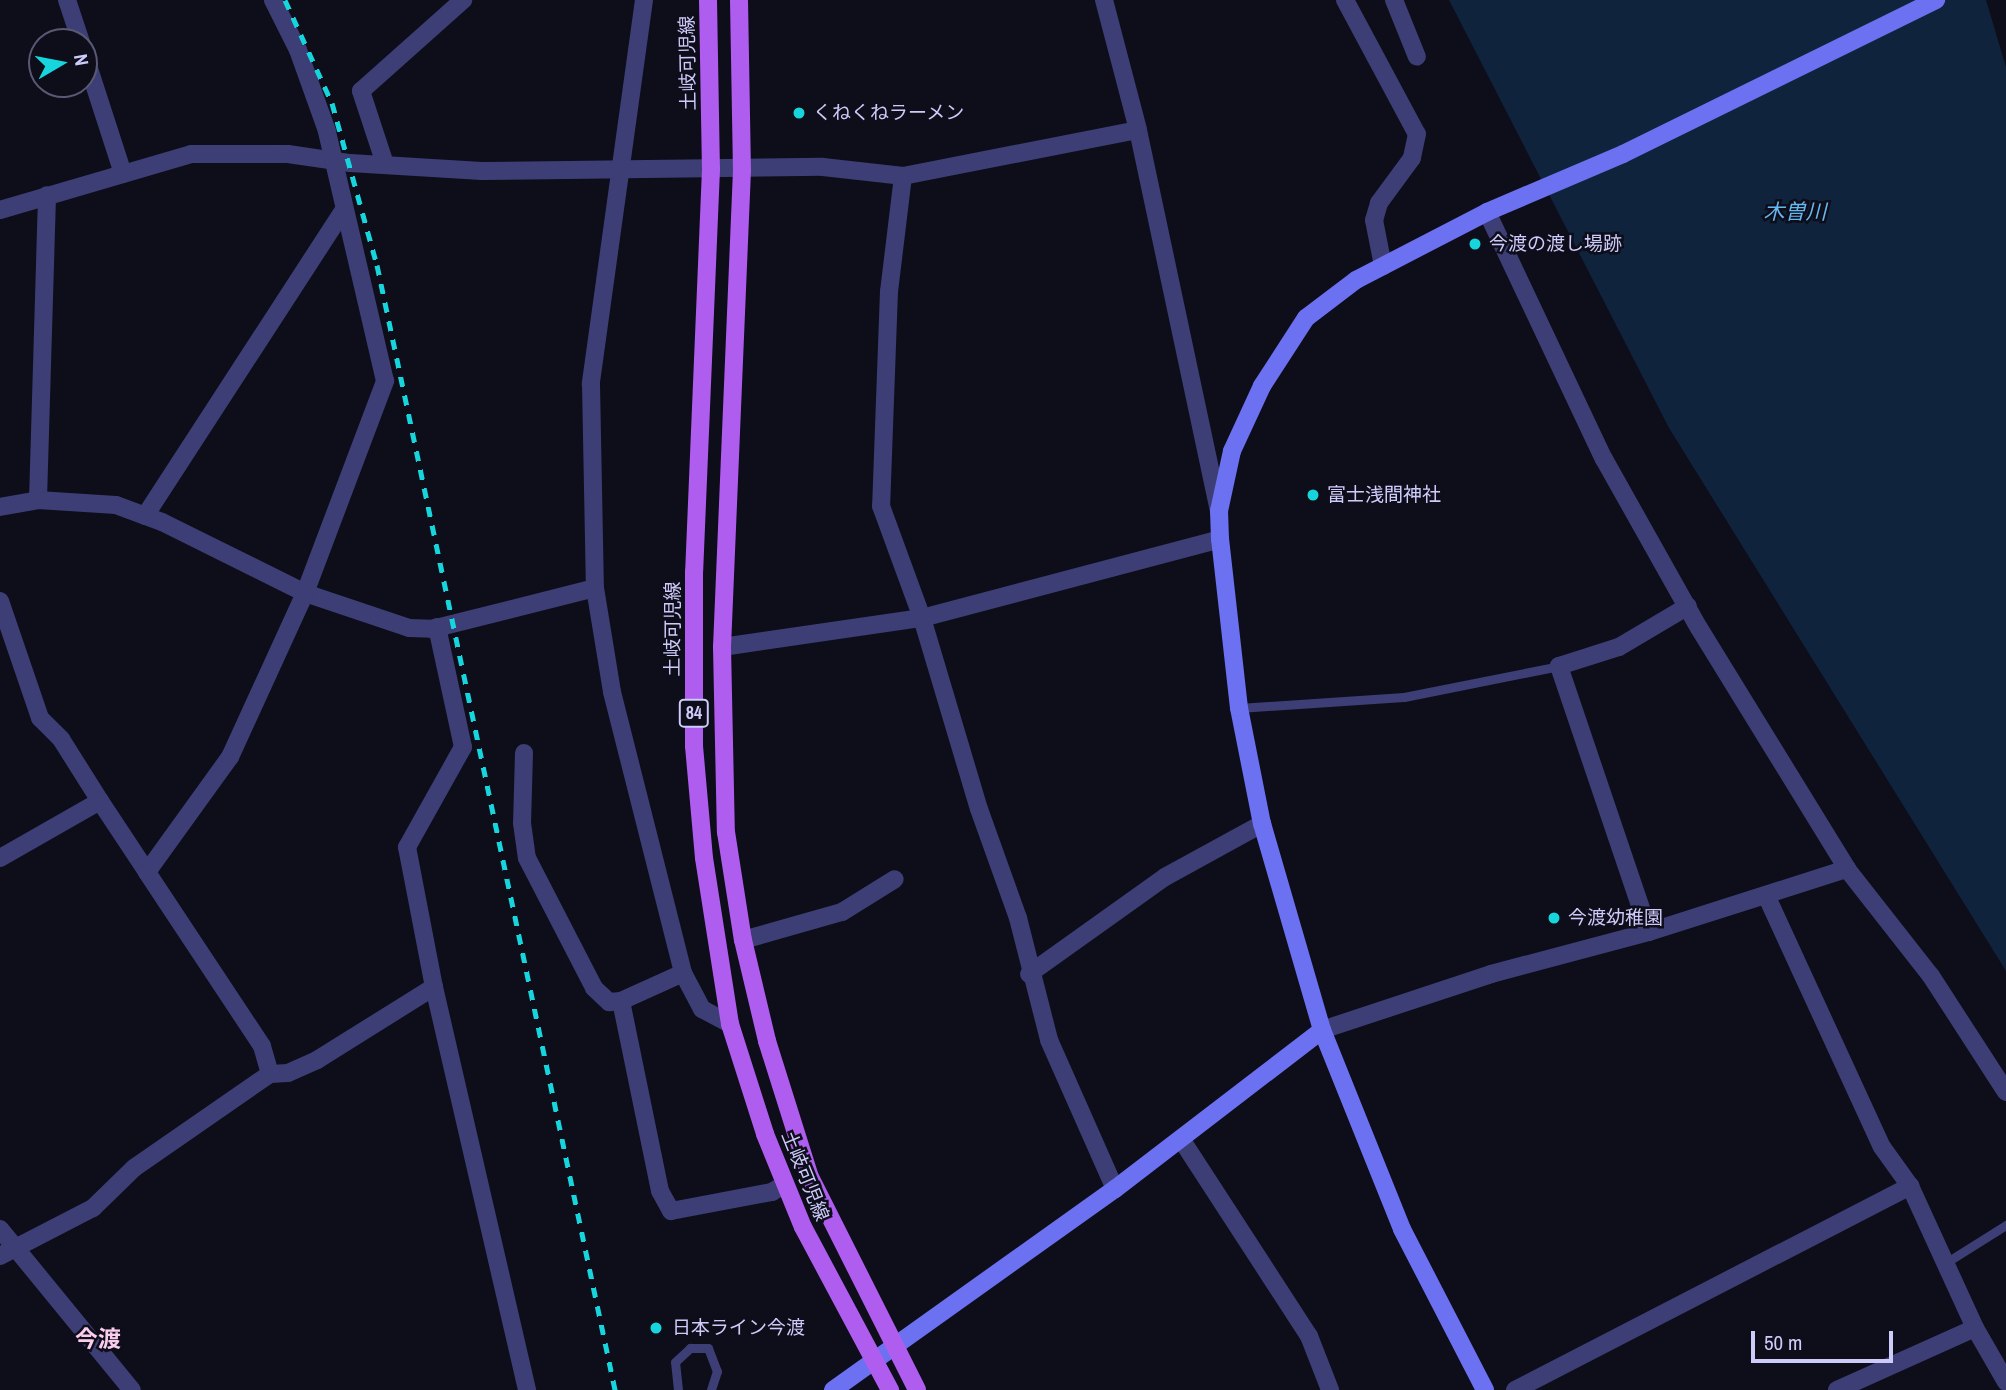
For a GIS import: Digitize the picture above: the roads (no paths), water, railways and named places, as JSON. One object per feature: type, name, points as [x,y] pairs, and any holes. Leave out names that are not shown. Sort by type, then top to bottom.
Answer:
[{"type":"main road","name":"土岐可児線","points":[[708,0],[711,169],[694,572],[694,746],[704,858],[730,1024],[785,1184],[848,1318],[890,1390]]},
{"type":"main road","name":"土岐可児線","points":[[739,0],[742,170],[722,646],[726,832],[743,940],[766,1041],[810,1177],[917,1390]]},
{"type":"street","points":[[67,0],[76,28]]},
{"type":"street","points":[[147,872],[230,757],[306,593],[385,381],[332,160],[298,50],[273,0]]},
{"type":"street","points":[[385,164],[361,91],[463,0]]},
{"type":"street","points":[[643,0],[591,384],[595,588],[612,692],[683,974],[702,1009],[730,1024]]},
{"type":"street","points":[[1104,0],[1138,130],[1219,510],[1239,708],[1262,824],[1322,1030],[1402,1229],[1485,1390]]},
{"type":"street","points":[[1345,0],[1417,134],[1412,158],[1379,203],[1374,220],[1383,266]]},
{"type":"street","points":[[1394,0],[1417,57]]},
{"type":"street","points":[[1219,510],[1232,451],[1262,386],[1306,318],[1356,280],[1487,212],[1623,154],[1936,0]]},
{"type":"street","points":[[98,96],[123,174]]},
{"type":"street","points":[[0,210],[191,155],[288,154],[332,160],[482,171],[823,167],[903,176],[1138,130]]},
{"type":"street","points":[[903,176],[889,291],[881,506],[922,618],[979,809],[1018,918],[1030,974],[1049,1040],[1115,1189]]},
{"type":"street","points":[[38,500],[47,195]]},
{"type":"street","points":[[145,516],[344,210]]},
{"type":"street","points":[[1487,212],[1604,459],[1688,606],[1847,869],[1931,976],[2006,1092]]},
{"type":"street","points":[[0,507],[38,500],[116,505],[145,516],[306,593],[409,628],[437,628],[595,588]]},
{"type":"street","points":[[722,646],[922,618],[1220,539]]},
{"type":"street","points":[[0,601],[40,718],[61,739],[262,1046],[270,1074]]},
{"type":"street","points":[[1649,932],[1559,666],[1619,647],[1688,606]]},
{"type":"street","points":[[437,628],[463,747],[407,847],[434,987],[527,1390]]},
{"type":"street","points":[[524,753],[522,823],[527,858],[594,988],[609,1002],[621,1001],[683,974]]},
{"type":"street","points":[[0,858],[100,802]]},
{"type":"street","points":[[1030,974],[1165,877],[1262,824]]},
{"type":"street","points":[[833,1390],[897,1347],[1115,1189],[1322,1030],[1491,974],[1649,932],[1847,869]]},
{"type":"street","points":[[743,940],[842,912],[895,879]]},
{"type":"street","points":[[1766,895],[1882,1147],[1910,1186],[1975,1328],[2006,1382]]},
{"type":"street","points":[[7,1252],[93,1208],[134,1168],[270,1074],[288,1073],[317,1060],[434,987]]},
{"type":"street","points":[[621,1001],[660,1191],[671,1211],[772,1192],[785,1184]]},
{"type":"street","points":[[1181,1139],[1309,1336],[1329,1390]]},
{"type":"street","points":[[1515,1390],[1910,1186]]},
{"type":"street","points":[[0,1228],[7,1252],[132,1390]]},
{"type":"street","points":[[1837,1390],[1975,1328]]},
{"type":"lane","points":[[1239,708],[1404,697],[1559,666]]},
{"type":"lane","points":[[1947,1262],[2006,1225]]},
{"type":"lane","points":[[678,1390],[675,1362],[690,1348],[708,1348],[717,1371],[711,1390]]},
{"type":"water","name":"木曽川","points":[[1449,0],[1986,0],[2006,67],[2006,971],[1669,428]]},
{"type":"railway","points":[[285,0],[332,103],[377,265],[615,1390]]},
{"type":"place","name":"くねくねラーメン","points":[[799,113]]},
{"type":"place","name":"今渡の渡し場跡","points":[[1475,244]]},
{"type":"place","name":"富士浅間神社","points":[[1313,495]]},
{"type":"place","name":"今渡幼稚園","points":[[1554,918]]},
{"type":"place","name":"日本ライン今渡","points":[[656,1328]]},
{"type":"district","name":"今渡","points":[[98,1339]]}]
